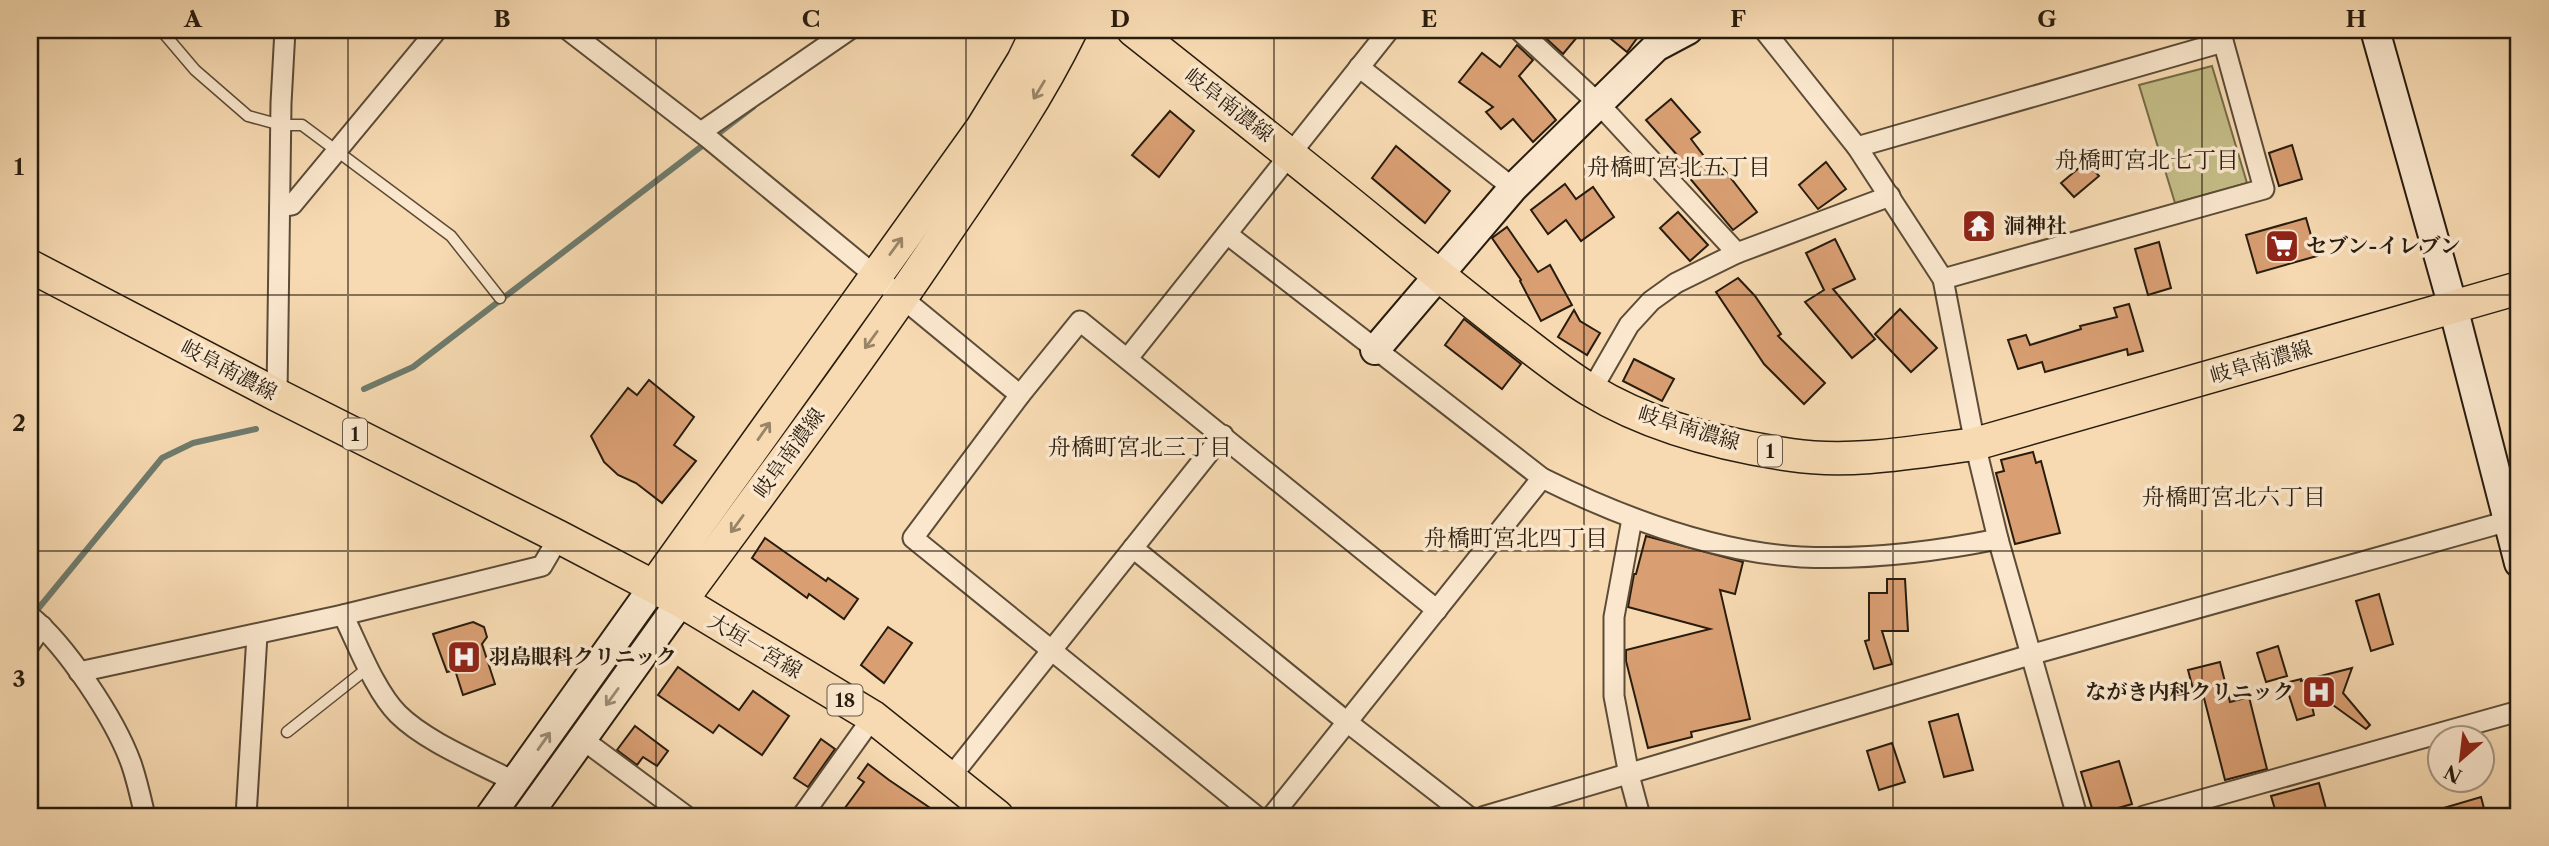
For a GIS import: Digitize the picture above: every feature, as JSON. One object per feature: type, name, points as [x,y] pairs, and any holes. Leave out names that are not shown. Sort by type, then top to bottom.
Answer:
[{"type":"main road","name":"岐阜南濃線","points":[[667,594],[874,276],[982,128],[1023,61],[1038,30]]},
{"type":"main road","name":"岐阜南濃線","points":[[667,594],[901,299],[1006,145],[1050,73],[1071,30]]},
{"type":"main road","name":"岐阜南濃線","points":[[1133,30],[1291,154],[1438,276],[1551,364],[1591,391],[1626,408],[1703,436],[1793,455],[1842,458],[1885,456],[1975,444],[2519,288]]},
{"type":"main road","name":"岐阜南濃線","points":[[30,266],[667,594]]},
{"type":"main road","name":"大垣一宮線","points":[[667,594],[873,718],[997,816]]},
{"type":"street","points":[[277,395],[285,30]]},
{"type":"street","points":[[280,207],[292,205],[437,30]]},
{"type":"street","points":[[568,30],[705,135],[1020,395]]},
{"type":"street","points":[[705,135],[849,30]]},
{"type":"street","points":[[1375,350],[1513,188],[1656,47],[1688,30]]},
{"type":"street","points":[[1764,30],[1857,147],[1943,279],[1975,444],[1998,540],[2077,816]]},
{"type":"street","points":[[2375,30],[2513,519],[2519,562]]},
{"type":"street","points":[[1522,31],[1599,104],[1737,253]]},
{"type":"street","points":[[1128,358],[1291,154],[1359,66],[1380,33]]},
{"type":"street","points":[[1857,147],[2222,36],[2264,189],[1943,279]]},
{"type":"street","points":[[1359,66],[1513,188]]},
{"type":"street","points":[[1591,391],[1629,325],[1651,301],[1676,283],[1737,253],[1890,196]]},
{"type":"street","points":[[1227,234],[1542,478],[1632,519],[1746,550],[1801,557],[1859,557],[1938,551],[1998,540]]},
{"type":"street","points":[[1256,816],[913,538],[1020,395],[1080,321],[1437,610]]},
{"type":"street","points":[[950,778],[1223,435]]},
{"type":"street","points":[[1272,816],[1542,478]]},
{"type":"street","points":[[1632,519],[1614,617],[1614,695],[1629,775],[1640,816]]},
{"type":"street","points":[[1485,816],[2030,654],[2513,519]]},
{"type":"street","points":[[79,672],[257,635],[542,566],[559,537]]},
{"type":"street","points":[[1133,548],[1347,722],[1468,816]]},
{"type":"street","points":[[527,816],[582,739],[667,594]]},
{"type":"street","points":[[490,816],[667,594]]},
{"type":"street","points":[[343,615],[382,692],[397,713],[417,730],[515,782]]},
{"type":"street","points":[[30,644],[36,621]]},
{"type":"street","points":[[36,621],[79,672],[110,720],[131,762],[145,816]]},
{"type":"street","points":[[246,816],[257,635]]},
{"type":"street","points":[[2144,816],[2519,712]]},
{"type":"street","points":[[802,816],[873,718]]},
{"type":"street","points":[[582,739],[686,816]]},
{"type":"lane","points":[[161,30],[195,70],[248,116],[281,125],[302,125],[451,236],[500,298]]},
{"type":"lane","points":[[287,732],[369,667]]},
{"type":"shaded area","points":[[2212,66],[2247,183],[2175,203],[2139,85]]},
{"type":"building","points":[[1537,30],[1583,30],[1563,54]]},
{"type":"building","points":[[1600,30],[1643,30],[1627,52]]},
{"type":"building","points":[[1517,45],[1533,60],[1519,76],[1556,120],[1533,142],[1513,119],[1501,129],[1486,112],[1493,107],[1459,82],[1482,53],[1500,67]]},
{"type":"building","points":[[1671,99],[1700,132],[1691,139],[1710,164],[1716,159],[1757,212],[1733,230],[1672,161],[1678,156],[1646,120]]},
{"type":"building","points":[[1170,111],[1194,131],[1159,177],[1132,155]]},
{"type":"building","points":[[2292,145],[2302,179],[2279,186],[2269,153]]},
{"type":"building","points":[[1396,146],[1450,191],[1425,223],[1372,178]]},
{"type":"building","points":[[1826,162],[1846,189],[1818,209],[1799,185]]},
{"type":"building","points":[[2086,162],[2099,176],[2074,197],[2061,183]]},
{"type":"building","points":[[1565,184],[1576,199],[1593,187],[1614,217],[1581,241],[1566,220],[1548,234],[1531,210]]},
{"type":"building","points":[[1678,212],[1708,245],[1690,261],[1660,228]]},
{"type":"building","name":"セブン-イレブン","points":[[2306,218],[2317,256],[2257,273],[2246,235]]},
{"type":"building","points":[[1507,227],[1538,272],[1550,265],[1572,305],[1541,321],[1521,280],[1492,238]]},
{"type":"building","points":[[1835,239],[1855,279],[1833,289],[1875,339],[1852,358],[1805,302],[1824,290],[1806,253]]},
{"type":"building","points":[[2159,242],[2171,288],[2148,295],[2135,249]]},
{"type":"building","points":[[1738,278],[1755,296],[1781,334],[1778,336],[1825,383],[1804,404],[1764,364],[1716,292]]},
{"type":"building","points":[[2129,304],[2143,351],[2128,355],[2127,349],[2045,372],[2042,362],[2018,369],[2008,340],[2026,335],[2030,345],[2081,329],[2080,326],[2117,317],[2114,308]]},
{"type":"building","points":[[1900,309],[1937,348],[1911,372],[1875,334]]},
{"type":"building","points":[[1574,310],[1580,321],[1600,333],[1587,355],[1558,337]]},
{"type":"building","points":[[1464,319],[1521,364],[1502,389],[1445,345]]},
{"type":"building","points":[[1634,359],[1674,379],[1662,401],[1623,381]]},
{"type":"building","points":[[649,380],[694,417],[674,445],[696,461],[662,503],[636,483],[618,475],[604,462],[591,436],[628,388],[637,395]]},
{"type":"building","points":[[2033,452],[2036,463],[2041,461],[2060,533],[2015,544],[1996,473],[2004,471],[2001,460]]},
{"type":"building","points":[[1646,536],[1743,562],[1735,594],[1720,590],[1750,719],[1691,732],[1692,737],[1648,748],[1626,661],[1626,650],[1710,629],[1628,607],[1634,574]]},
{"type":"building","points":[[765,538],[826,581],[828,578],[858,599],[844,619],[809,594],[807,598],[752,558]]},
{"type":"building","points":[[1887,579],[1905,579],[1908,631],[1882,631],[1892,664],[1874,669],[1865,641],[1869,640],[1869,593],[1887,593]]},
{"type":"building","points":[[2379,594],[2393,644],[2371,651],[2356,601]]},
{"type":"building","name":"羽島眼科クリニック","points":[[473,622],[484,627],[487,637],[482,644],[495,684],[463,695],[455,670],[447,672],[433,634]]},
{"type":"building","points":[[888,627],[912,643],[884,683],[861,665]]},
{"type":"building","points":[[2278,646],[2287,676],[2266,682],[2257,653]]},
{"type":"building","points":[[2220,662],[2230,702],[2249,697],[2267,769],[2225,780],[2204,698],[2196,700],[2188,670]]},
{"type":"building","points":[[678,667],[739,710],[753,691],[789,716],[762,755],[719,725],[713,733],[658,695]]},
{"type":"building","points":[[2352,668],[2343,693],[2370,725],[2366,729],[2308,687],[2314,715],[2297,720],[2285,683]]},
{"type":"building","points":[[1958,714],[1973,770],[1944,777],[1929,722]]},
{"type":"building","points":[[635,726],[668,751],[657,766],[643,757],[637,765],[617,750]]},
{"type":"building","points":[[821,739],[835,749],[808,787],[794,778]]},
{"type":"building","points":[[1892,743],[1905,782],[1879,790],[1867,751]]},
{"type":"building","points":[[2119,761],[2132,804],[2094,815],[2081,772]]},
{"type":"building","points":[[868,764],[942,816],[839,816],[864,782],[858,778]]},
{"type":"building","points":[[2319,783],[2328,816],[2277,816],[2271,796]]},
{"type":"building","points":[[2481,797],[2486,816],[2430,816],[2430,812]]},
{"type":"waterway","points":[[364,389],[413,367],[753,107]]},
{"type":"waterway","points":[[33,615],[162,458],[193,443],[256,429]]},
{"type":"place","name":"洞神社","points":[[1979,226]]},
{"type":"place","name":"セブン-イレブン","points":[[2282,246]]},
{"type":"place","name":"羽島眼科クリニック","points":[[464,657]]},
{"type":"place","name":"ながき内科クリニック","points":[[2319,692]]},
{"type":"district","name":"舟橋町宮北七丁目","points":[[2147,160]]},
{"type":"district","name":"舟橋町宮北五丁目","points":[[1679,167]]},
{"type":"district","name":"舟橋町宮北三丁目","points":[[1140,447]]},
{"type":"district","name":"舟橋町宮北六丁目","points":[[2234,497]]},
{"type":"district","name":"舟橋町宮北四丁目","points":[[1516,538]]}]
